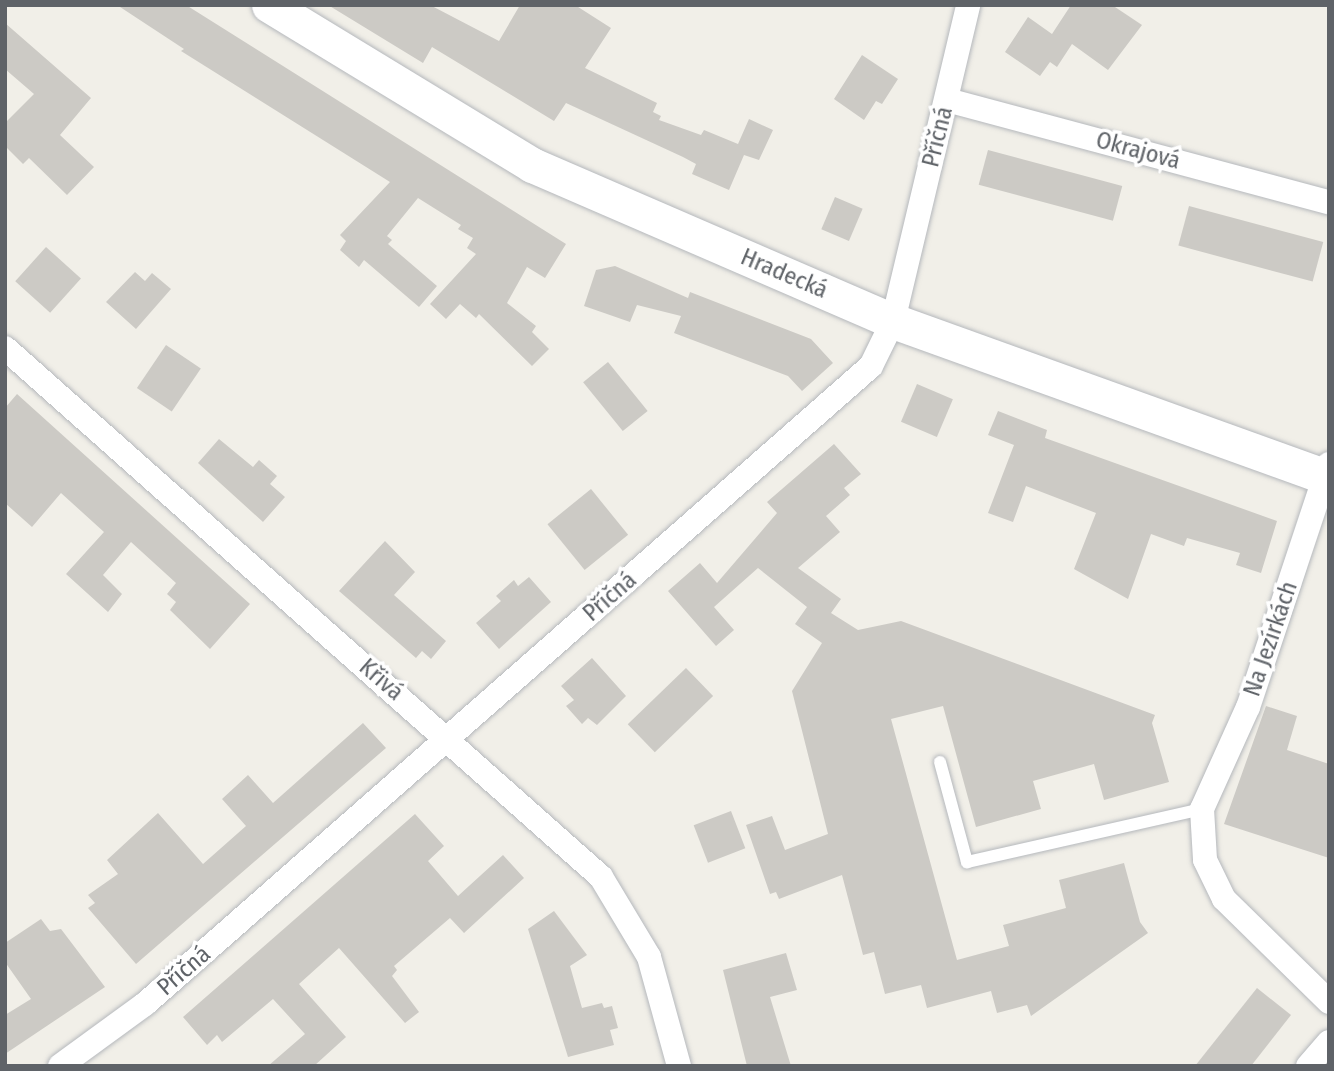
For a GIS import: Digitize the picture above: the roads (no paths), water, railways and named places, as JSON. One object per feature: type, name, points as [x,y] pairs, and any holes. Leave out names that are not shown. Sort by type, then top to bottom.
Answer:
[{"type":"street","name":"Hradecká","points":[[269,5],[532,165],[893,321],[1328,473]]},
{"type":"street","name":"Příčná","points":[[60,1066],[145,1004],[449,740],[871,366],[893,321],[968,5]]},
{"type":"street","name":"Okrajová","points":[[947,100],[1329,202]]},
{"type":"street","name":"Křivá","points":[[5,348],[601,877],[649,957],[679,1066]]},
{"type":"street","name":"Na Jezírkách","points":[[1328,473],[1248,707],[1202,809],[1205,860],[1224,899],[1329,1002]]},
{"type":"street","points":[[1308,1066],[1329,1042]]},
{"type":"lane","points":[[940,762],[967,863],[1202,809]]}]
